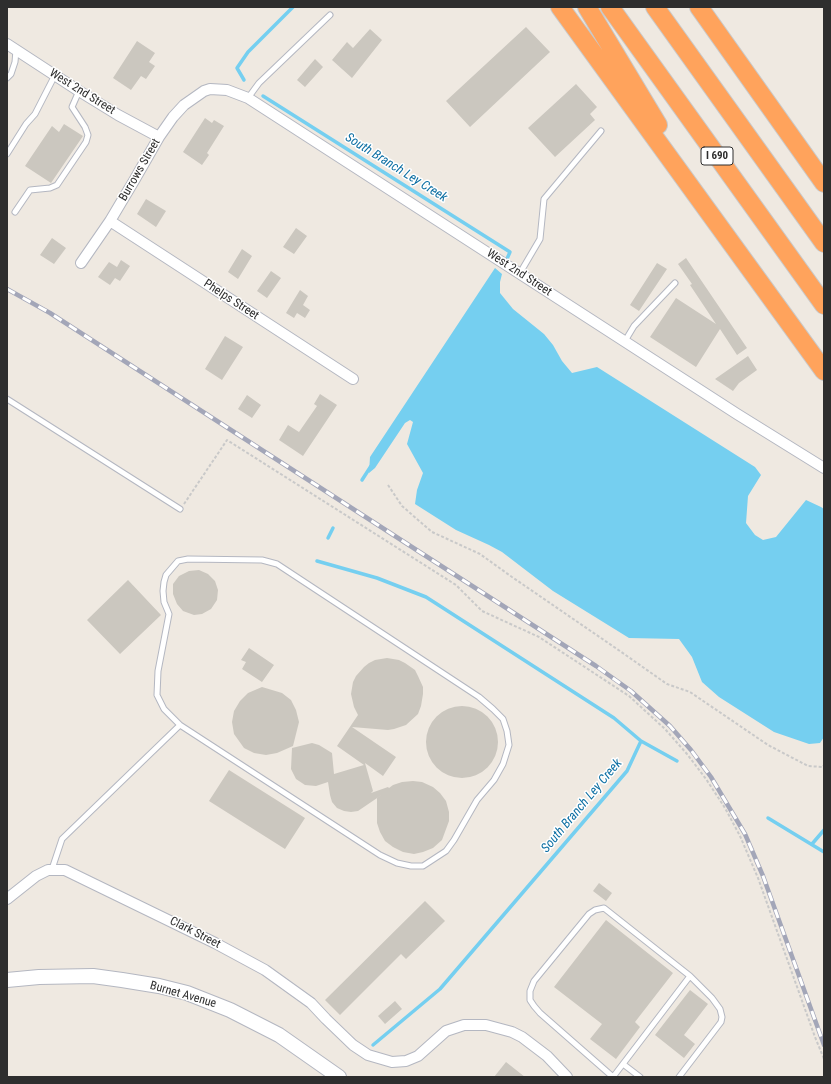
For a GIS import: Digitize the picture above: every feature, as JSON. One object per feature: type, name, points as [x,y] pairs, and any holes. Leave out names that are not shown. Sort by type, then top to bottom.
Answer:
[{"type":"highway","points":[[560,7],[824,371]]},
{"type":"highway","points":[[587,7],[724,234]]},
{"type":"highway","name":"I 690","points":[[610,7],[824,304]]},
{"type":"highway","points":[[655,7],[824,243]]},
{"type":"highway","points":[[688,7],[770,107]]},
{"type":"highway","points":[[699,7],[824,183]]},
{"type":"street","name":"West 2nd Street","points":[[7,44],[118,115],[158,136]]},
{"type":"street","name":"West 2nd Street","points":[[210,89],[227,90],[248,98],[824,468]]},
{"type":"street","name":"Burrows Street","points":[[82,263],[110,221],[158,136],[184,105],[204,91],[210,89]]},
{"type":"street","name":"Phelps Street","points":[[110,221],[352,379]]},
{"type":"street","points":[[7,899],[36,876],[52,869]]},
{"type":"street","name":"Clark Street","points":[[52,869],[65,870],[77,875],[215,943],[265,970],[311,1003],[353,1045],[368,1054],[392,1062],[406,1061],[418,1056],[446,1031],[464,1025],[486,1025],[512,1032],[522,1037],[547,1056],[567,1077]]},
{"type":"street","name":"Burnet Avenue","points":[[7,980],[39,977],[93,976],[159,986],[187,994],[230,1010],[279,1035],[339,1077]]},
{"type":"lane","points":[[248,98],[259,84],[330,15]]},
{"type":"lane","points":[[7,78],[11,74],[15,62],[16,50]]},
{"type":"lane","points":[[7,154],[26,124],[35,114],[55,75]]},
{"type":"lane","points":[[15,212],[30,190],[50,188],[57,185],[86,142],[88,135],[85,127],[72,107],[79,91]]},
{"type":"lane","points":[[520,273],[540,239],[544,199],[601,131]]},
{"type":"lane","points":[[625,341],[634,326],[675,283]]},
{"type":"lane","points":[[7,399],[180,509]]},
{"type":"lane","points":[[188,559],[262,560],[277,564],[479,697],[503,719],[509,745],[503,764],[494,780],[477,800],[446,851],[423,866],[410,866],[397,863],[380,855],[180,725],[164,709],[157,695],[158,671],[169,614],[164,602],[163,591],[166,575],[178,562],[188,559]]},
{"type":"lane","points":[[52,869],[62,839],[180,725]]},
{"type":"lane","points":[[679,1077],[721,1022],[722,1017],[720,1009],[708,994],[690,976],[604,908],[595,910],[589,914],[534,982],[530,991],[530,1000],[540,1013],[613,1077],[690,976]]},
{"type":"lane","points":[[623,1064],[640,1077]]},
{"type":"path","points":[[180,509],[227,440],[456,585],[482,611],[539,637],[629,696],[665,729],[687,754],[714,791],[740,836],[758,878],[824,1059]]},
{"type":"path","points":[[388,485],[402,506],[432,532],[480,554],[667,684],[690,692],[768,745],[808,766],[823,767],[824,765]]},
{"type":"water","points":[[495,268],[502,274],[500,293],[513,309],[544,334],[572,373],[597,367],[755,467],[761,475],[748,496],[746,523],[755,535],[763,540],[776,537],[806,500],[824,509],[824,737],[820,743],[809,744],[774,732],[719,697],[702,682],[692,657],[679,639],[629,638],[553,591],[502,552],[456,530],[415,504],[417,490],[423,473],[407,444],[413,422],[410,420],[405,423],[375,468],[369,473],[370,457]]},
{"type":"building","points":[[526,27],[550,52],[470,127],[446,101]]},
{"type":"building","points":[[370,29],[382,40],[352,78],[332,60],[347,42],[353,48]]},
{"type":"building","points":[[137,41],[155,53],[149,62],[155,66],[146,79],[141,76],[131,90],[113,78]]},
{"type":"building","points":[[315,59],[323,67],[305,87],[297,80]]},
{"type":"building","points":[[576,84],[597,107],[590,114],[595,120],[555,157],[528,128]]},
{"type":"building","points":[[205,118],[212,123],[214,120],[224,126],[207,153],[209,155],[202,165],[183,152]]},
{"type":"building","points":[[64,124],[83,136],[51,183],[25,166],[52,126],[59,132]]},
{"type":"building","points":[[146,199],[166,211],[156,227],[137,214]]},
{"type":"building","points":[[296,228],[307,236],[294,254],[283,247]]},
{"type":"building","points":[[52,238],[66,248],[54,264],[40,255]]},
{"type":"building","points":[[242,249],[252,256],[238,279],[228,272]]},
{"type":"building","points":[[686,258],[747,348],[737,355],[720,329],[696,367],[650,337],[676,298],[716,324],[678,264]]},
{"type":"building","points":[[121,260],[130,266],[120,281],[115,278],[110,285],[98,277],[109,262],[117,267]]},
{"type":"building","points":[[657,263],[667,269],[639,311],[630,305]]},
{"type":"building","points":[[271,271],[281,278],[267,298],[257,291]]},
{"type":"building","points":[[300,290],[308,296],[303,305],[310,310],[305,318],[297,313],[294,318],[286,313]]},
{"type":"building","points":[[225,336],[243,347],[222,380],[205,369]]},
{"type":"building","points":[[748,356],[757,370],[739,383],[733,391],[715,379]]},
{"type":"building","points":[[320,394],[337,405],[303,456],[279,440],[288,425],[299,432],[317,406],[314,404]]},
{"type":"building","points":[[247,395],[261,405],[252,418],[238,409]]},
{"type":"building","points":[[199,570],[208,574],[215,581],[218,590],[217,600],[211,609],[202,614],[194,615],[183,611],[177,604],[173,594],[173,584],[179,576],[189,571]]},
{"type":"building","points":[[128,580],[161,615],[120,654],[87,620]]},
{"type":"building","points":[[249,648],[274,665],[262,682],[242,669],[246,662],[241,660]]},
{"type":"building","points":[[387,658],[399,660],[415,670],[423,687],[423,694],[418,714],[406,725],[388,730],[352,727],[396,757],[383,776],[365,763],[373,791],[371,793],[388,787],[389,788],[402,782],[422,782],[433,787],[446,801],[449,812],[449,821],[442,840],[433,848],[414,854],[403,852],[393,847],[385,841],[377,823],[377,798],[358,811],[344,811],[337,808],[332,802],[328,782],[316,786],[305,785],[296,779],[291,769],[292,748],[312,743],[319,745],[332,753],[334,774],[364,765],[337,746],[358,715],[354,707],[351,694],[353,682],[356,676],[369,663],[375,660]]},
{"type":"building","points":[[262,687],[282,693],[291,700],[296,710],[299,722],[293,746],[277,753],[266,755],[254,753],[244,748],[234,734],[232,722],[234,711],[240,701],[248,693]]},
{"type":"building","points":[[455,706],[469,706],[476,708],[488,716],[496,728],[498,742],[496,756],[488,768],[476,776],[469,778],[455,778],[448,776],[436,768],[428,756],[426,749],[426,735],[428,728],[436,716],[448,708]]},
{"type":"building","points":[[229,770],[305,818],[285,849],[209,801]]},
{"type":"building","points":[[599,883],[612,893],[606,901],[593,891]]},
{"type":"building","points":[[425,901],[445,921],[406,959],[401,954],[340,1015],[325,1000]]},
{"type":"building","points":[[606,920],[673,973],[635,1022],[640,1027],[616,1059],[590,1039],[602,1024],[554,987]]},
{"type":"building","points":[[690,990],[708,1004],[684,1035],[695,1044],[684,1058],[655,1035]]},
{"type":"building","points":[[395,1001],[402,1009],[385,1024],[378,1016]]},
{"type":"building","points":[[506,1062],[525,1077],[494,1077]]},
{"type":"waterway","name":"South Branch Ley Creek","points":[[244,80],[237,68],[248,52],[293,7]]},
{"type":"waterway","name":"South Branch Ley Creek","points":[[263,96],[510,252],[506,261]]},
{"type":"waterway","name":"South Branch Ley Creek","points":[[362,480],[371,466]]},
{"type":"waterway","name":"South Branch Ley Creek","points":[[328,538],[333,528]]},
{"type":"waterway","name":"South Branch Ley Creek","points":[[317,561],[377,578],[426,597],[614,718],[641,741],[627,771],[440,989],[373,1045]]},
{"type":"waterway","points":[[641,741],[677,761]]},
{"type":"waterway","points":[[768,818],[824,852]]},
{"type":"waterway","points":[[812,844],[824,830]]},
{"type":"railway","points":[[7,289],[50,313],[596,666],[631,691],[670,726],[691,750],[711,777],[745,834],[763,876],[824,1045]]}]
